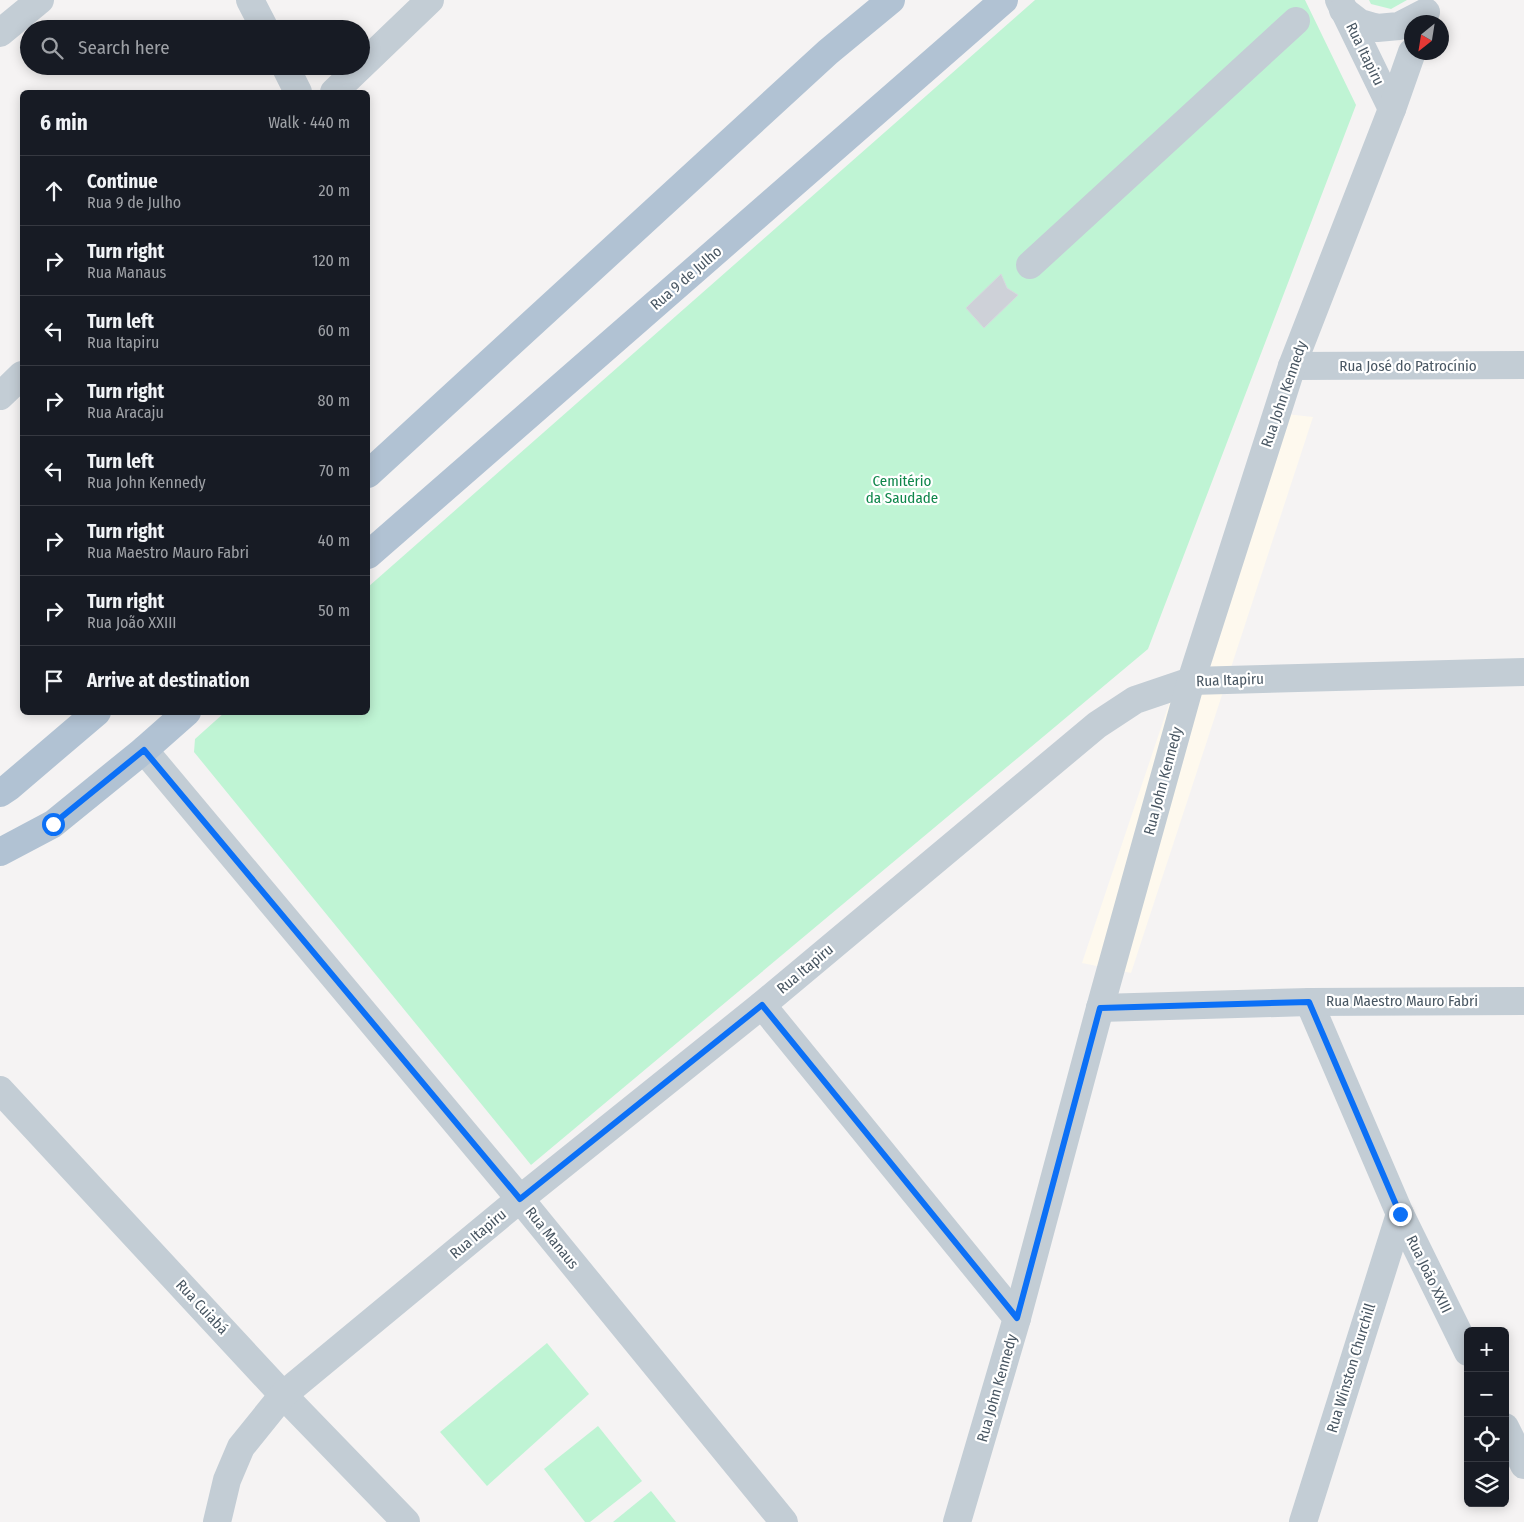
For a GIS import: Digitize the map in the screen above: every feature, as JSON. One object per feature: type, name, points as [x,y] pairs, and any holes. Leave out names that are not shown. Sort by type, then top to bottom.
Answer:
[{"type":"main road","points":[[370,472],[828,52],[891,0]]},
{"type":"main road","name":"Rua 9 de Julho","points":[[370,553],[1004,0]]},
{"type":"main road","points":[[0,793],[93,715]]},
{"type":"main road","points":[[0,852],[53,824],[184,715]]},
{"type":"street","points":[[0,33],[40,0]]},
{"type":"street","points":[[250,0],[260,20]]},
{"type":"street","points":[[370,58],[430,0]]},
{"type":"street","points":[[1341,5],[1360,23],[1377,28],[1399,26],[1426,11]]},
{"type":"street","name":"Rua Itapiru","points":[[1341,5],[1392,109]]},
{"type":"street","points":[[1030,265],[1296,22]]},
{"type":"street","name":"Rua John Kennedy","points":[[957,1522],[1017,1318],[1100,1008],[1191,681],[1292,366],[1409,60]]},
{"type":"street","points":[[289,75],[297,90]]},
{"type":"street","points":[[336,90],[352,75]]},
{"type":"street","name":"Rua José do Patrocínio","points":[[1292,366],[1524,365]]},
{"type":"street","points":[[0,396],[20,377]]},
{"type":"street","name":"Rua Itapiru","points":[[216,1522],[228,1480],[241,1447],[283,1395],[520,1199],[762,1005],[1097,725],[1135,700],[1191,681],[1524,672]]},
{"type":"street","name":"Rua Manaus","points":[[144,750],[520,1199],[784,1522]]},
{"type":"street","name":"Rua Maestro Mauro Fabri","points":[[1100,1008],[1309,1002],[1524,1001]]},
{"type":"street","name":"Rua João XXIII","points":[[1309,1002],[1400,1214],[1464,1344]]},
{"type":"street","points":[[762,1005],[1017,1318]]},
{"type":"street","name":"Rua Cuiabá","points":[[0,1090],[283,1395],[406,1522]]},
{"type":"street","name":"Rua Winston Churchill","points":[[1303,1522],[1400,1214]]},
{"type":"street","points":[[1509,1436],[1524,1465]]},
{"type":"shaded area","points":[[1267,412],[1313,417],[1131,973],[1082,963]]},
{"type":"green space","name":"Cemitério da Saudade","points":[[1035,0],[1305,0],[1356,105],[1148,649],[531,1165],[194,752],[195,739],[222,715],[370,715],[370,585]]},
{"type":"green space","points":[[1369,0],[1407,0],[1391,9],[1371,4]]},
{"type":"green space","points":[[547,1343],[589,1394],[487,1486],[440,1432]]},
{"type":"green space","points":[[598,1426],[642,1481],[590,1522],[585,1522],[544,1469]]},
{"type":"green space","points":[[651,1491],[676,1522],[613,1522]]},
{"type":"building","points":[[1001,274],[1007,288],[1018,295],[984,328],[966,308]]},
{"type":"route","points":[[53,824],[144,750],[520,1199],[762,1005],[1017,1318],[1100,1008],[1309,1002],[1400,1214]]}]
